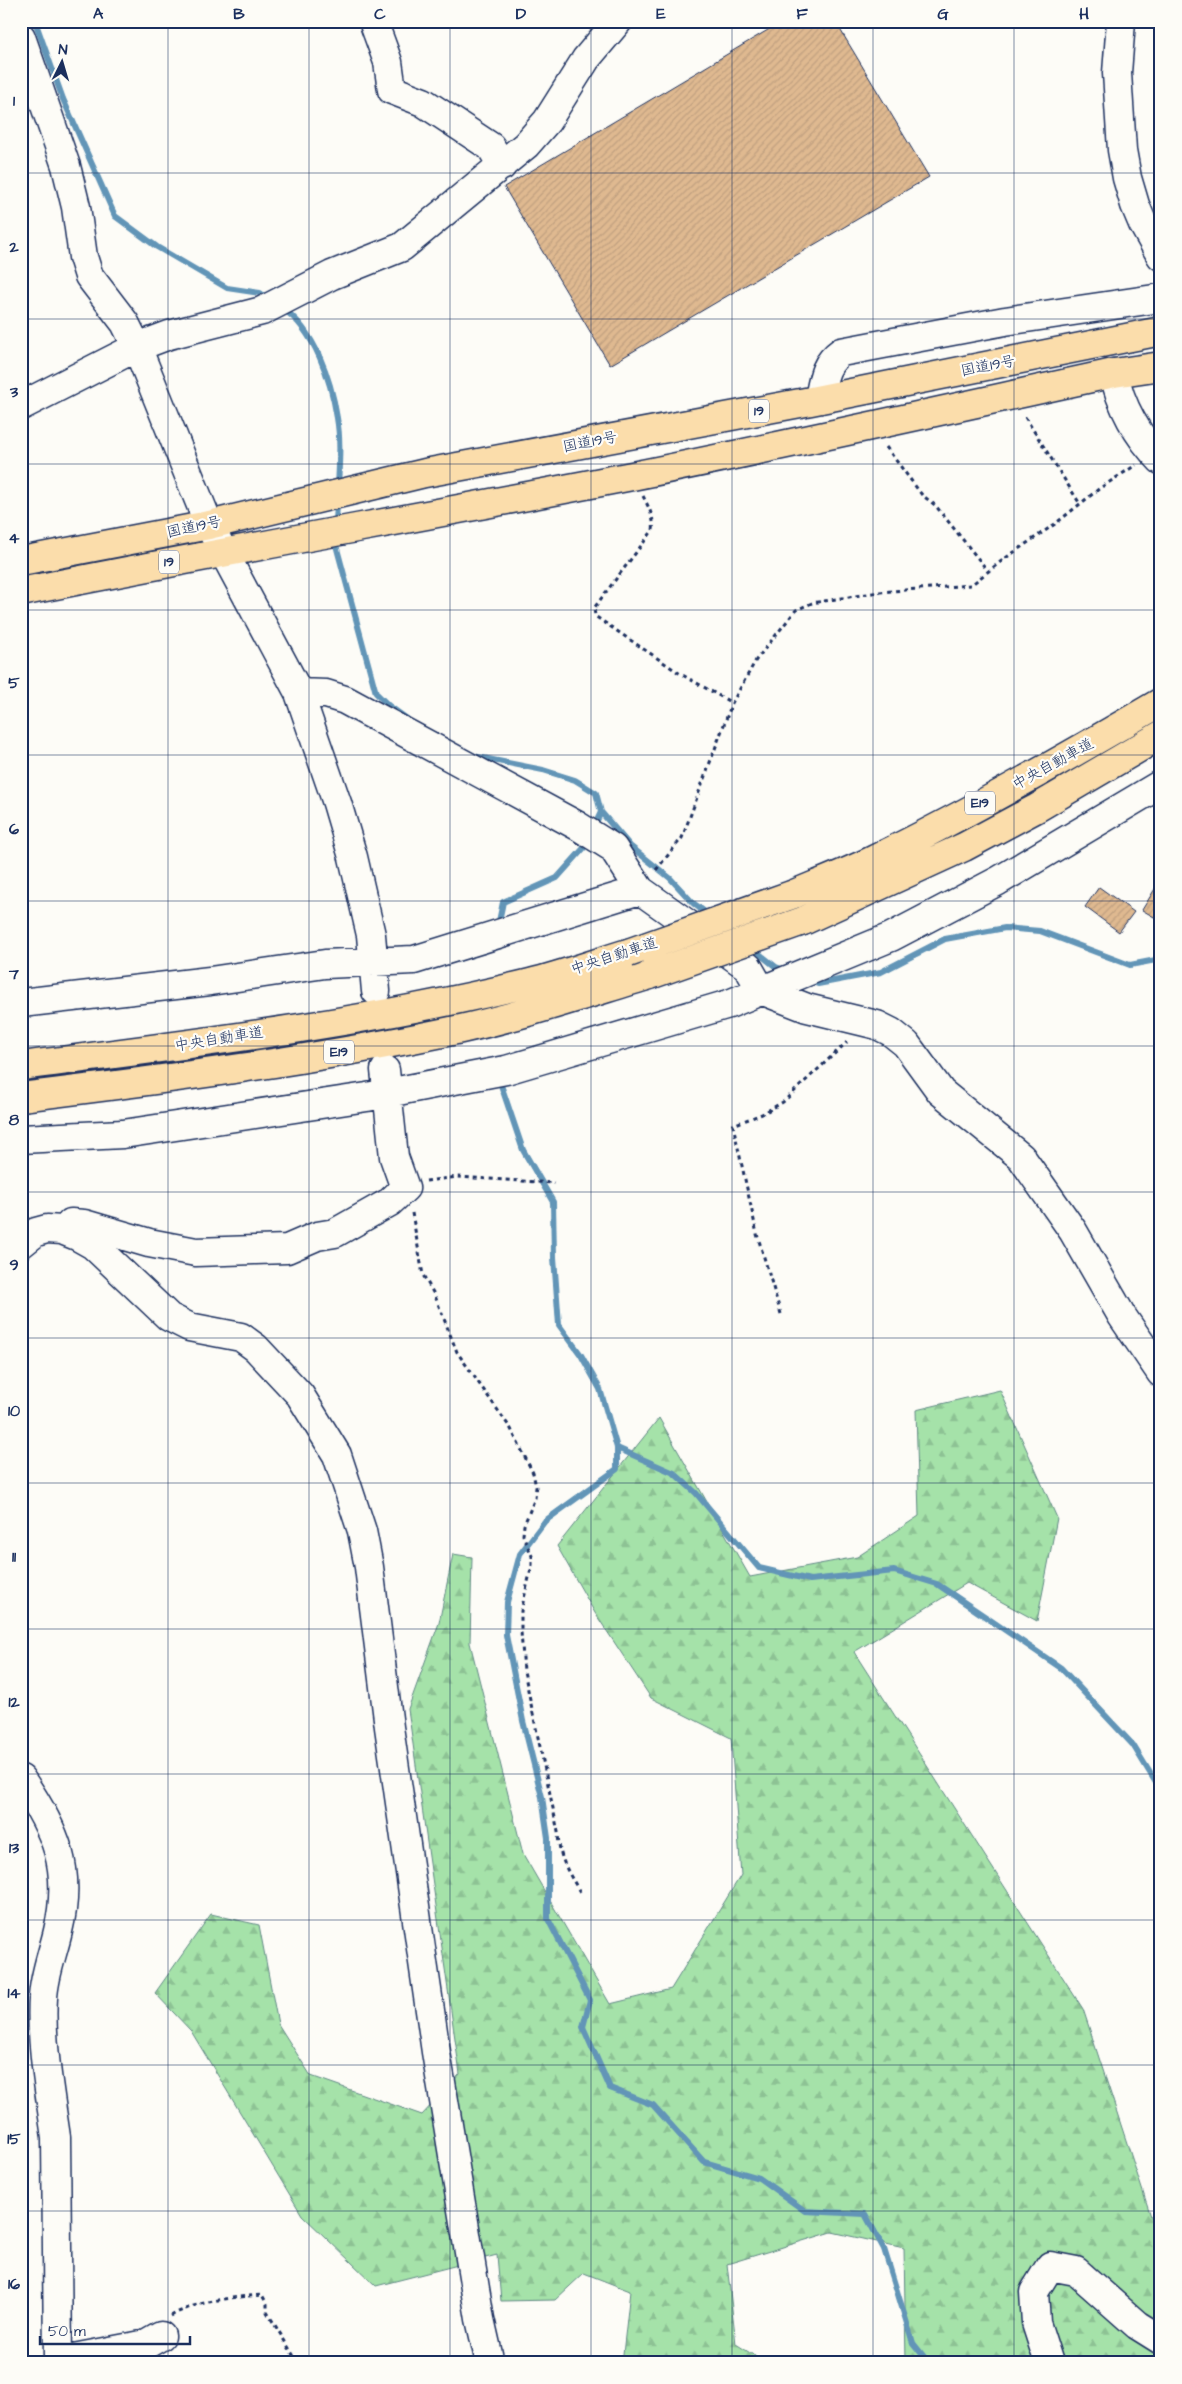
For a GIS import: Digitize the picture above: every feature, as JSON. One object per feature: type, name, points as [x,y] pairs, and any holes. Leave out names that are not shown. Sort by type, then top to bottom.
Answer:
[{"type":"highway","name":"国道19号","points":[[21,561],[209,525],[310,499],[425,473],[819,399],[1161,331]]},
{"type":"highway","name":"国道19号","points":[[21,592],[222,552],[364,528],[636,475],[1114,373],[1161,366]]},
{"type":"highway","name":"中央自動車道","points":[[21,1066],[222,1038],[438,1003],[532,982],[628,953],[794,894],[870,862],[1087,745],[1161,702]]},
{"type":"highway","name":"中央自動車道","points":[[21,1097],[154,1081],[398,1041],[540,1009],[650,975],[803,921],[964,847],[1037,808],[1161,735]]},
{"type":"street","points":[[373,21],[388,62],[392,90],[423,102],[491,147],[502,166]]},
{"type":"street","points":[[21,406],[137,347],[169,334],[262,311],[310,285],[365,261],[402,248],[502,166],[538,133],[586,59],[618,21]]},
{"type":"street","points":[[1121,21],[1117,73],[1122,150],[1127,178],[1135,205],[1143,224],[1161,256]]},
{"type":"street","points":[[21,37],[28,75],[66,166],[76,206],[83,257],[89,276],[124,323],[137,347],[209,525],[299,694],[337,803],[353,857],[371,935],[376,991]]},
{"type":"street","points":[[819,399],[823,377],[831,359],[841,352],[1005,321],[1161,298]]},
{"type":"street","points":[[1114,373],[1117,393],[1126,411],[1157,456]]},
{"type":"street","points":[[299,694],[326,694],[345,700],[578,826],[613,848],[646,882],[748,967],[768,987],[807,1008],[860,1020],[892,1032],[906,1044],[941,1092],[1021,1157],[1073,1231],[1122,1316],[1161,1373]]},
{"type":"street","points":[[21,1139],[124,1134],[271,1112],[386,1082],[506,1070],[729,1004],[824,966],[891,936],[998,881],[1161,784]]},
{"type":"street","points":[[21,1003],[210,981],[325,964],[414,960],[646,882]]},
{"type":"street","points":[[47,1229],[53,1223],[84,1224],[149,1243],[196,1252],[287,1249],[318,1236],[335,1233],[390,1202],[405,1188],[394,1157],[386,1082]]},
{"type":"street","points":[[21,1244],[36,1232],[47,1229],[62,1230],[93,1245],[169,1317],[189,1326],[241,1337],[256,1348],[300,1395],[340,1461],[362,1531],[369,1567],[389,1728],[445,2110],[480,2319],[490,2363]]},
{"type":"street","points":[[21,1779],[52,1830],[63,1867],[62,1918],[43,1997],[51,2104],[56,2137],[58,2362],[147,2344],[161,2336]]},
{"type":"street","points":[[1049,2363],[1036,2323],[1034,2292],[1050,2266],[1076,2271],[1137,2325],[1161,2340]]},
{"type":"path","points":[[1025,416],[1080,504]]},
{"type":"path","points":[[878,424],[882,442],[922,495],[935,505],[988,571]]},
{"type":"path","points":[[646,882],[682,838],[732,703],[756,660],[796,610],[812,603],[878,592],[971,585],[1100,488],[1157,456]]},
{"type":"path","points":[[636,475],[639,489],[649,508],[654,524],[653,530],[594,608],[595,616],[657,658],[732,703]]},
{"type":"path","points":[[781,1314],[757,1234],[733,1125],[762,1114],[784,1102],[842,1048],[857,1030],[860,1020]]},
{"type":"path","points":[[554,1183],[458,1177],[417,1183],[405,1188],[423,1275],[435,1296],[457,1352],[510,1429],[534,1473],[535,1498],[526,1518],[523,1535],[532,1556],[521,1611],[524,1671],[558,1832],[562,1862],[580,1892]]},
{"type":"path","points":[[161,2336],[169,2317],[177,2312],[244,2296],[262,2295],[267,2304],[268,2312],[298,2363]]},
{"type":"green space","points":[[1000,1390],[1057,1518],[1037,1621],[967,1583],[854,1652],[1083,2009],[1161,2247],[1161,2363],[906,2363],[904,2248],[832,2232],[727,2264],[736,2344],[766,2363],[622,2363],[630,2291],[584,2273],[555,2300],[501,2301],[497,2255],[376,2286],[302,2215],[191,2031],[155,1993],[211,1914],[259,1925],[278,2024],[311,2076],[422,2115],[460,2074],[408,1709],[439,1623],[453,1554],[472,1557],[470,1643],[523,1854],[610,2004],[671,1989],[741,1875],[731,1738],[651,1698],[595,1613],[557,1546],[659,1418],[750,1577],[857,1557],[919,1516],[916,1410]]},
{"type":"building","points":[[783,21],[835,21],[929,177],[610,365],[504,187]]},
{"type":"building","points":[[1161,879],[1161,921],[1142,910]]},
{"type":"building","points":[[1099,887],[1134,912],[1119,932],[1085,907]]},
{"type":"waterway","points":[[35,21],[63,99],[115,216],[157,247],[227,288],[260,293],[270,300]]},
{"type":"waterway","points":[[282,308],[294,317],[304,329],[326,372],[338,427],[338,487]]},
{"type":"waterway","points":[[336,524],[337,502]]},
{"type":"waterway","points":[[336,539],[336,545],[376,693],[389,706],[407,719]]},
{"type":"waterway","points":[[473,756],[543,770],[575,780],[596,793],[601,812],[630,846],[670,878],[693,903],[710,916]]},
{"type":"waterway","points":[[593,829],[601,812]]},
{"type":"waterway","points":[[498,926],[503,902],[557,878],[583,849],[587,840]]},
{"type":"waterway","points":[[807,980],[818,984],[881,972],[945,939],[1005,928],[1040,931],[1130,965],[1161,959]]},
{"type":"waterway","points":[[752,948],[776,967],[787,971]]},
{"type":"waterway","points":[[500,1082],[523,1150],[553,1202],[554,1257],[559,1325],[581,1355],[600,1389],[617,1448],[617,1469],[545,1521],[520,1554],[507,1602],[506,1635],[523,1721],[542,1797],[548,1838],[548,1919],[590,2000],[583,2027],[610,2088],[653,2105],[704,2162],[759,2178],[805,2211],[865,2214],[884,2249],[913,2343],[929,2363]]},
{"type":"waterway","points":[[617,1448],[674,1473],[696,1493],[759,1568],[810,1580],[894,1571],[937,1584],[1061,1668],[1133,1745],[1161,1791]]}]
